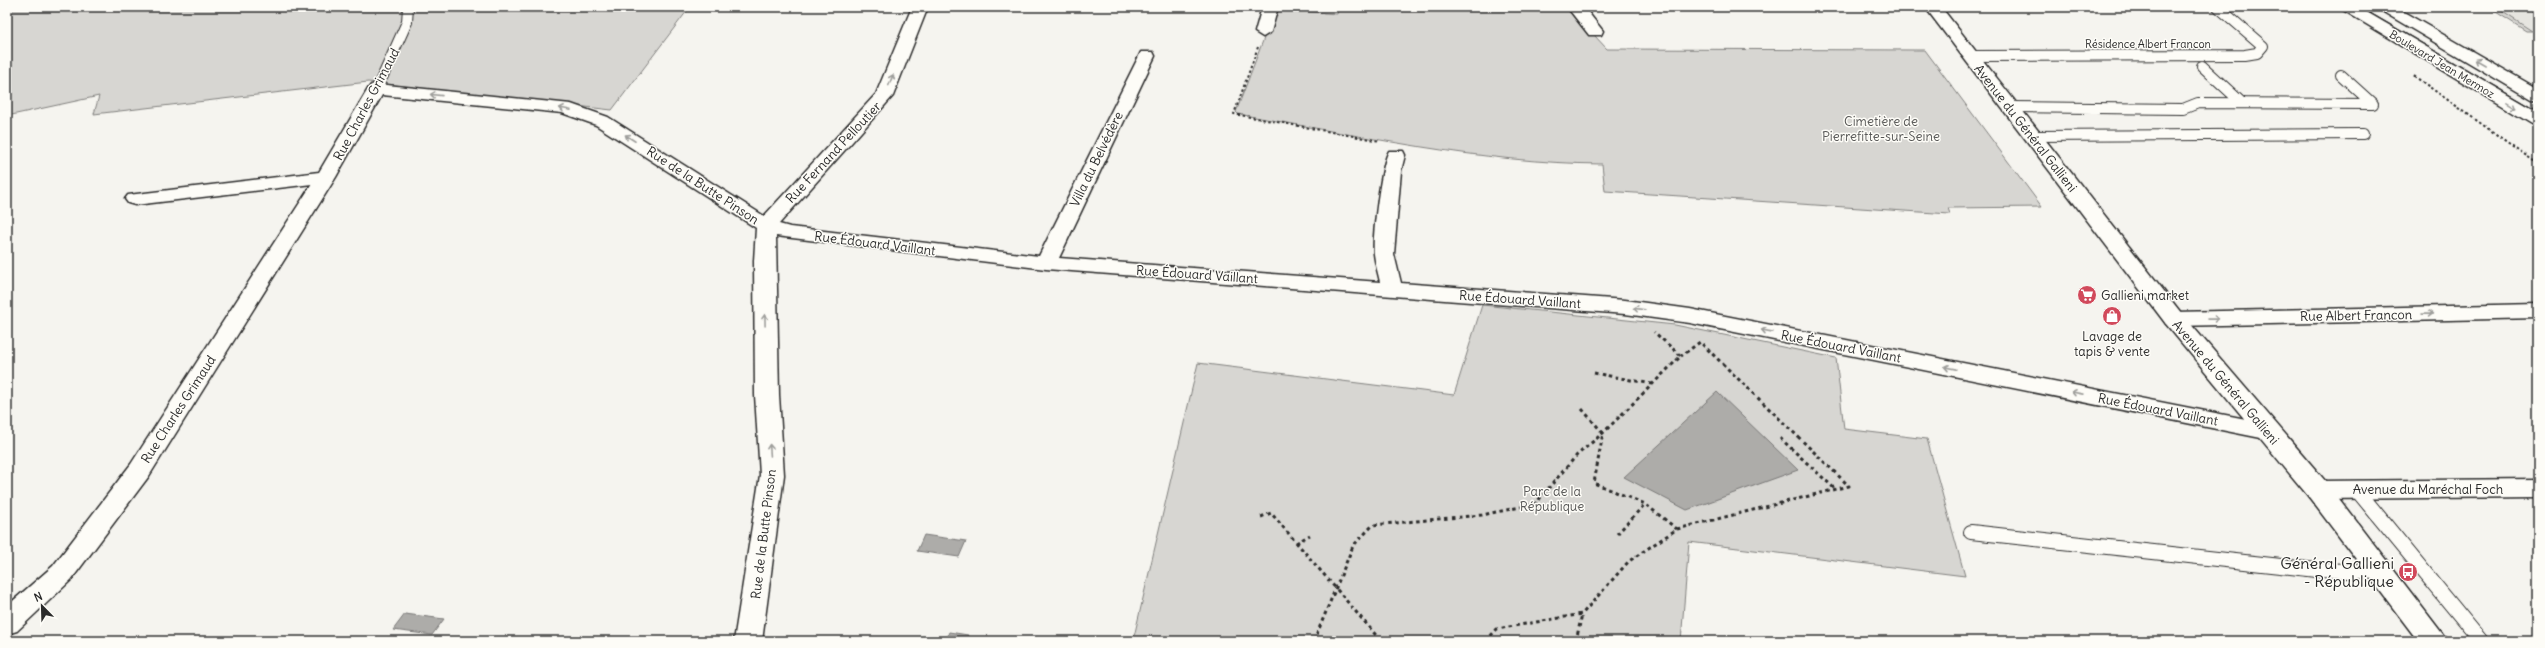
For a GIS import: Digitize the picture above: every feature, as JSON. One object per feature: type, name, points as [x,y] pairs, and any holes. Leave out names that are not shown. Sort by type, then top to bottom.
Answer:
[{"type":"street","name":"Rue Fernand Pelloutier","points":[[766,226],[884,96],[920,7]]},
{"type":"street","points":[[1263,32],[1270,7]]},
{"type":"street","points":[[1575,7],[1595,31]]},
{"type":"street","name":"Avenue du Général Gallieni","points":[[1933,7],[2174,320],[2266,431],[2318,490],[2434,641]]},
{"type":"street","name":"Boulevard Jean Mermoz","points":[[2346,7],[2538,120]]},
{"type":"street","name":"Boulevard Jean Mermoz","points":[[2383,7],[2538,96]]},
{"type":"street","name":"Villa du Belvédère","points":[[1046,263],[1146,56]]},
{"type":"street","name":"Rue Charles Grimaud","points":[[7,623],[62,573],[140,470],[326,177],[377,89]]},
{"type":"street","name":"Rue de la Butte Pinson","points":[[377,89],[565,108],[602,121],[766,226],[764,262],[767,387],[772,475],[748,641]]},
{"type":"street","points":[[1392,289],[1384,254],[1391,171],[1396,155]]},
{"type":"street","points":[[135,199],[326,177]]},
{"type":"street","name":"Rue Édouard Vaillant","points":[[766,226],[787,233],[1046,263],[1625,307],[1690,316],[2266,431]]},
{"type":"street","name":"Rue Albert Francon","points":[[2174,320],[2538,311]]},
{"type":"street","name":"Avenue du Maréchal Foch","points":[[2318,490],[2538,488]]},
{"type":"lane","name":"Rue Charles Grimaud","points":[[377,89],[408,22],[408,7]]},
{"type":"lane","name":"Résidence Albert Francon","points":[[1970,56],[2245,56],[2257,53],[2263,46],[2218,7]]},
{"type":"lane","points":[[2202,66],[2242,103]]},
{"type":"lane","points":[[2010,107],[2183,109],[2198,103],[2373,104],[2341,75]]},
{"type":"lane","points":[[2032,136],[2363,134]]},
{"type":"lane","points":[[2356,489],[2481,641]]},
{"type":"lane","points":[[1971,532],[2316,570],[2381,572]]},
{"type":"path","points":[[1263,32],[1234,114],[1392,144],[1396,155]]},
{"type":"path","points":[[2414,76],[2538,164]]},
{"type":"path","points":[[1625,307],[1682,356]]},
{"type":"path","points":[[1314,641],[1353,546],[1373,525],[1482,515],[1535,504],[1577,455],[1603,433],[1682,356],[1700,342],[1849,486],[1677,529],[1629,561],[1582,614],[1576,641]]},
{"type":"path","points":[[1594,373],[1652,384]]},
{"type":"path","points":[[1582,409],[1603,433]]},
{"type":"path","points":[[1603,433],[1594,483],[1645,504],[1677,529]]},
{"type":"path","points":[[1780,438],[1834,489]]},
{"type":"path","points":[[1617,534],[1645,504]]},
{"type":"path","points":[[1261,517],[1271,514],[1381,641]]},
{"type":"path","points":[[1296,543],[1310,535]]},
{"type":"path","points":[[1486,641],[1497,629],[1582,614]]},
{"type":"shaded area","points":[[2488,7],[2538,7],[2538,31],[2526,31]]},
{"type":"shaded area","points":[[1717,392],[1798,470],[1687,510],[1624,477]]},
{"type":"shaded area","points":[[924,535],[966,541],[959,557],[917,551]]},
{"type":"shaded area","points":[[405,614],[444,619],[432,635],[393,630]]},
{"type":"shaded area","points":[[949,632],[968,635],[965,641],[945,641]]},
{"type":"green space","points":[[7,7],[690,7],[612,110],[368,82],[94,114],[99,96],[7,116]]},
{"type":"green space","name":"Cimetière de Pierrefitte-sur-Seine","points":[[1339,7],[1568,7],[1607,49],[1925,50],[2042,207],[1948,208],[1950,214],[1605,191],[1602,164],[1510,159],[1464,153],[1373,139],[1238,114],[1236,112],[1275,9],[1337,14]]},
{"type":"green space","points":[[2488,7],[2495,7],[2532,31],[2526,31]]},
{"type":"green space","name":"Parc de la République","points":[[1482,305],[1675,325],[1836,358],[1844,429],[1927,439],[1965,576],[1689,542],[1681,641],[1133,641],[1198,363],[1454,395]]},
{"type":"tram line","points":[[2360,7],[2538,111]]},
{"type":"place","name":"Gallieni market","points":[[2087,295]]},
{"type":"place","name":"Lavage de tapis & vente","points":[[2112,316]]},
{"type":"place","name":"Général Gallieni - République","points":[[2408,572]]}]
